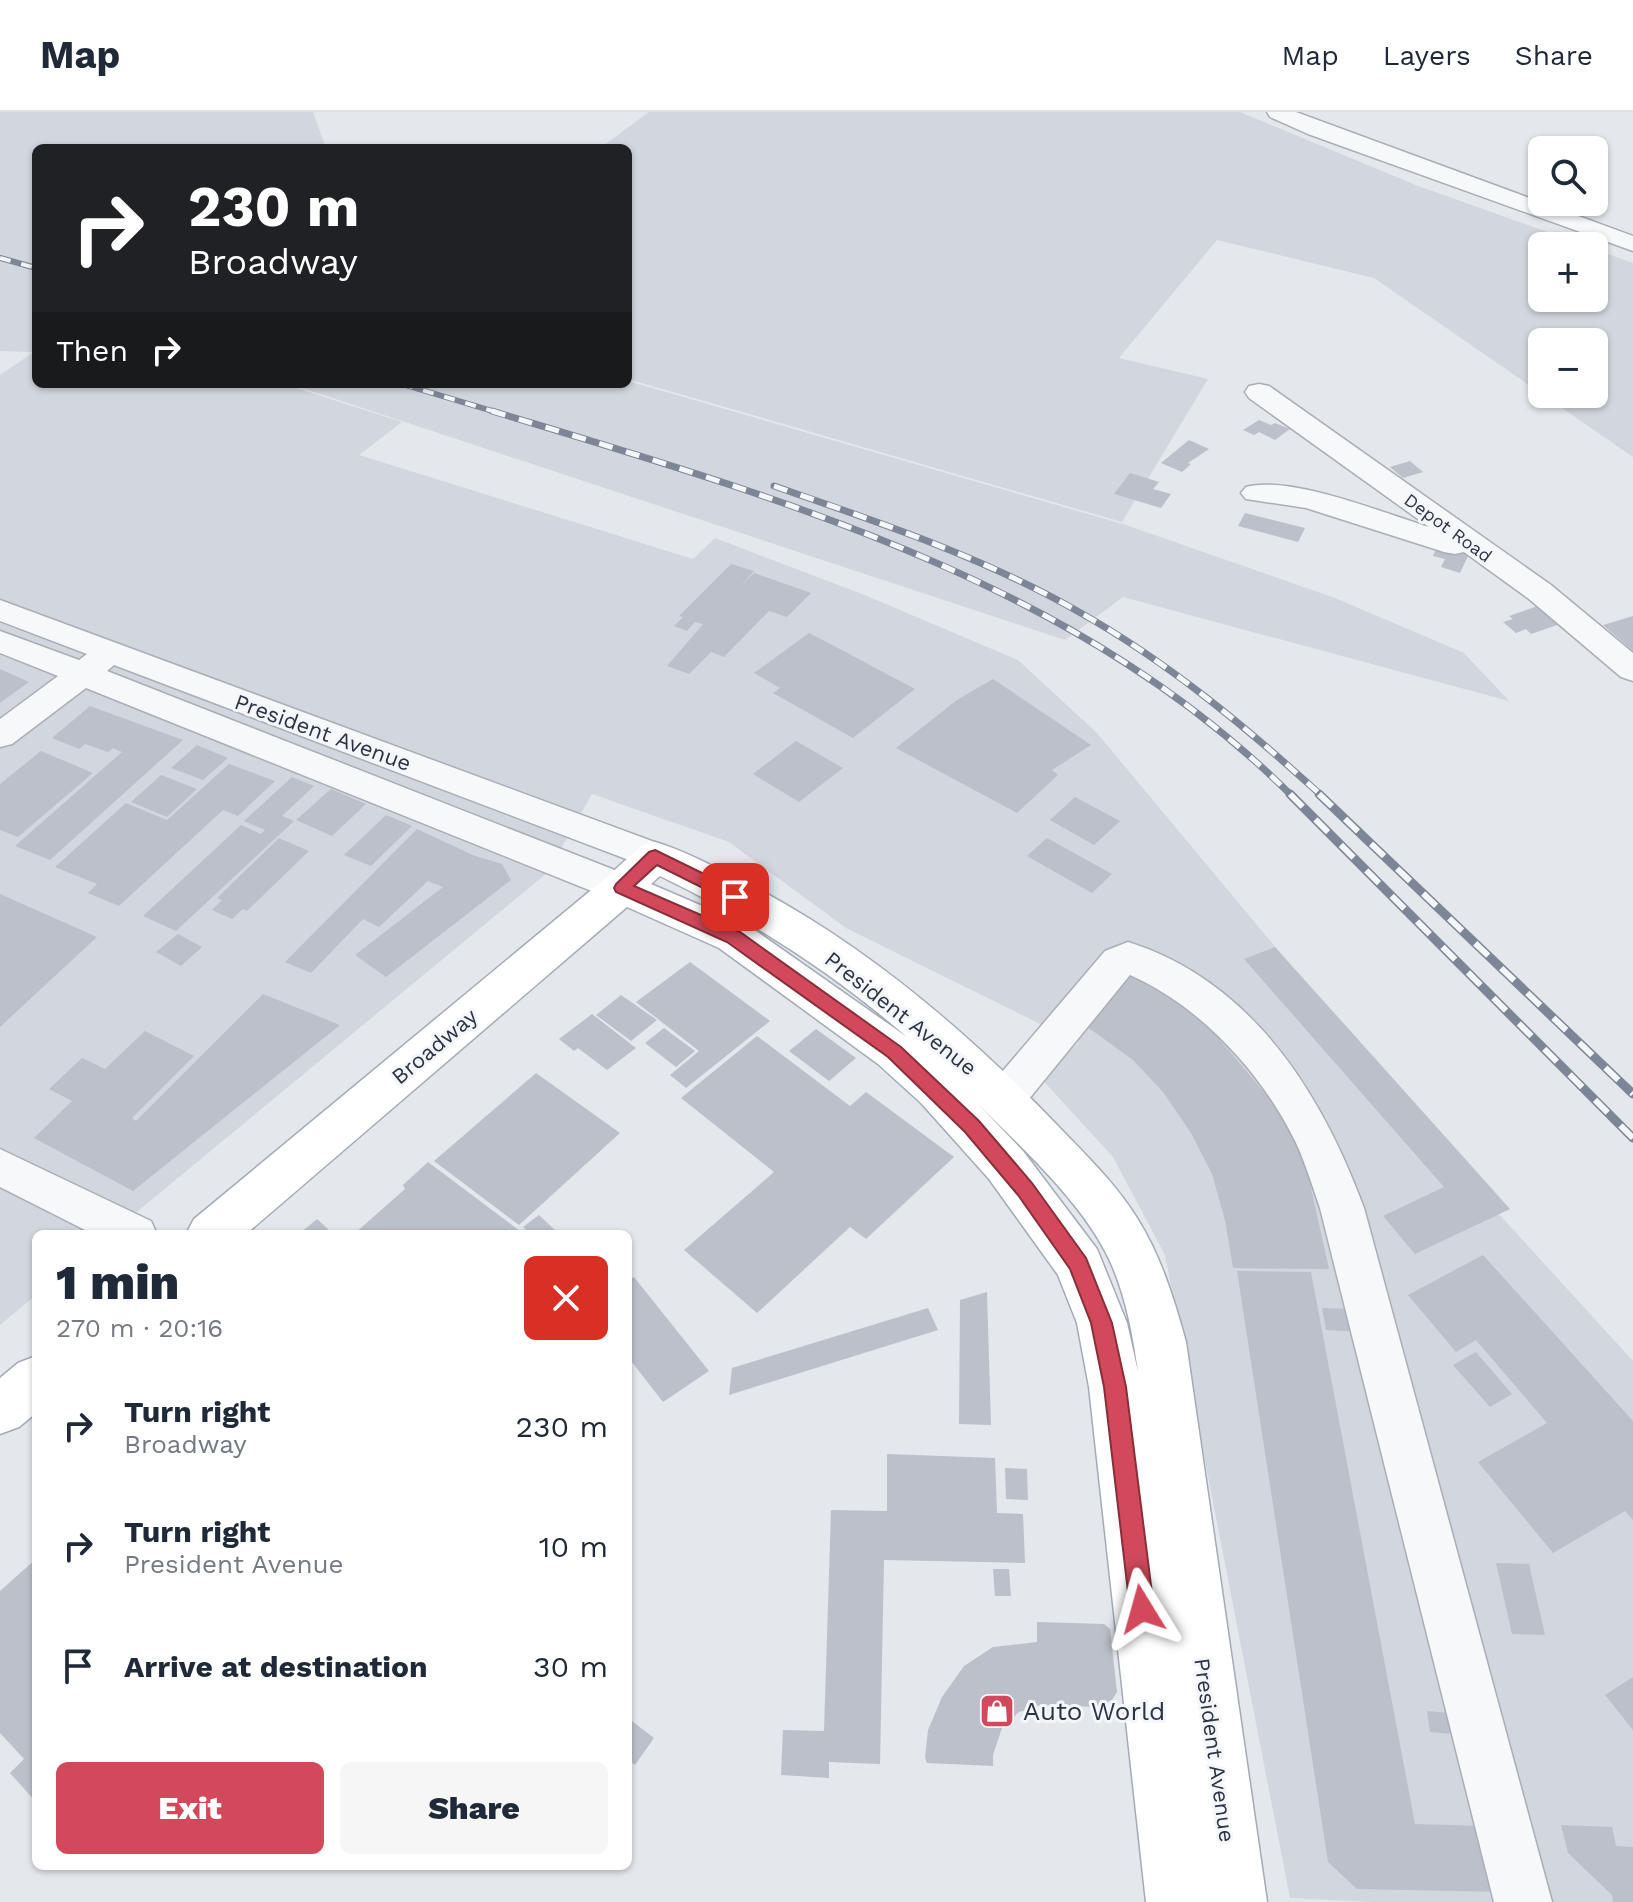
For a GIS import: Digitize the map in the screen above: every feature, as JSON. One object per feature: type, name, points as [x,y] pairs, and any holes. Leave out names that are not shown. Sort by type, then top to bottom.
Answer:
[{"type":"main road","name":"President Avenue","points":[[638,872],[762,910],[854,972],[929,1030],[1005,1098],[1023,1152],[1079,1264],[1102,1323],[1235,1902]]},
{"type":"main road","name":"President Avenue","points":[[638,872],[824,1000],[894,1052],[937,1090],[1023,1152]]},
{"type":"main road","name":"Broadway","points":[[216,1230],[638,872]]},
{"type":"main road","points":[[0,1410],[32,1383]]},
{"type":"main road","name":"President Avenue","points":[[1166,1885],[1169,1610]]},
{"type":"street","points":[[1278,112],[1316,129],[1633,244]]},
{"type":"street","name":"Depot Road","points":[[1259,392],[1540,592],[1633,670]]},
{"type":"street","points":[[1256,493],[1310,500],[1482,553]]},
{"type":"street","name":"President Avenue","points":[[0,610],[97,663],[638,872]]},
{"type":"street","name":"President Avenue","points":[[0,641],[97,663]]},
{"type":"street","points":[[0,736],[97,663]]},
{"type":"street","points":[[1005,1098],[1119,961],[1128,957],[1184,985],[1215,1011],[1281,1082],[1320,1148],[1342,1208],[1523,1902]]},
{"type":"street","points":[[0,1167],[127,1230]]},
{"type":"shaded area","points":[[0,112],[313,112],[325,144],[32,144],[32,352],[0,351]]},
{"type":"shaded area","points":[[649,112],[1240,112],[1418,186],[1548,232],[1528,232],[1528,312],[1608,312],[1608,254],[1633,263],[1633,457],[1562,408],[1608,408],[1608,328],[1528,328],[1528,384],[1374,278],[1217,240],[1119,358],[1208,379],[1122,522],[632,380],[632,144],[605,144]]},
{"type":"shaded area","points":[[32,353],[32,388],[296,388],[402,422],[359,455],[693,559],[715,538],[862,594],[1018,660],[1097,733],[1487,1201],[1633,1361],[1633,1902],[1372,1902],[1290,1898],[1165,1255],[1113,1157],[1039,1076],[1079,1043],[846,928],[729,842],[592,794],[547,873],[115,1230],[32,1230],[32,1298],[0,1325],[0,375]]},
{"type":"shaded area","points":[[632,382],[1126,525],[1335,598],[1464,653],[1509,701],[1123,597],[1065,640],[302,388],[632,388]]},
{"type":"building","points":[[1259,420],[1290,429],[1275,440],[1259,432],[1254,435],[1243,430]]},
{"type":"building","points":[[1189,440],[1209,449],[1188,463],[1191,464],[1182,472],[1161,463]]},
{"type":"building","points":[[1410,461],[1423,472],[1403,478],[1390,467]]},
{"type":"building","points":[[1130,473],[1159,482],[1153,489],[1171,494],[1161,508],[1114,494]]},
{"type":"building","points":[[1245,513],[1305,528],[1298,542],[1238,526]]},
{"type":"building","points":[[1438,545],[1469,554],[1460,573],[1441,567],[1445,559],[1433,556]]},
{"type":"building","points":[[731,564],[754,571],[740,587],[754,573],[811,593],[787,617],[769,611],[724,657],[711,652],[689,674],[667,666],[703,624],[695,622],[687,631],[674,626],[683,617],[679,616]]},
{"type":"building","points":[[1538,606],[1560,624],[1531,634],[1526,629],[1516,633],[1503,622],[1513,619],[1509,616]]},
{"type":"building","points":[[1633,616],[1633,651],[1603,625]]},
{"type":"building","points":[[809,633],[915,689],[853,738],[773,693],[780,688],[754,673]]},
{"type":"building","points":[[0,669],[29,682],[0,703]]},
{"type":"building","points":[[993,679],[1091,745],[1052,770],[1058,775],[1017,813],[896,748],[957,700]]},
{"type":"building","points":[[90,706],[183,740],[50,860],[15,846],[122,752],[113,748],[108,752],[85,744],[79,749],[52,738]]},
{"type":"building","points":[[796,741],[843,768],[799,802],[753,774]]},
{"type":"building","points":[[197,745],[228,758],[203,780],[171,768]]},
{"type":"building","points":[[41,751],[93,773],[18,837],[0,830],[0,784]]},
{"type":"building","points":[[229,764],[275,781],[238,816],[223,810],[119,906],[88,893],[97,884],[55,867],[126,803],[167,820]]},
{"type":"building","points":[[161,775],[197,789],[167,817],[131,802]]},
{"type":"building","points":[[292,777],[314,786],[282,816],[294,821],[176,931],[143,916],[241,825],[261,834],[265,830],[244,821]]},
{"type":"building","points":[[331,789],[366,804],[332,836],[296,820]]},
{"type":"building","points":[[1075,797],[1120,821],[1094,845],[1050,820]]},
{"type":"building","points":[[386,815],[412,826],[371,866],[344,855]]},
{"type":"building","points":[[417,829],[475,856],[502,864],[511,880],[386,977],[355,955],[443,887],[428,881],[379,927],[363,919],[311,973],[285,962]]},
{"type":"building","points":[[279,838],[309,851],[247,911],[243,909],[232,919],[212,910],[222,900],[217,898]]},
{"type":"building","points":[[1047,838],[1112,874],[1092,893],[1027,856]]},
{"type":"building","points":[[0,894],[97,937],[0,1027]]},
{"type":"building","points":[[178,934],[202,947],[181,966],[156,952]]},
{"type":"building","points":[[1275,947],[1510,1209],[1415,1254],[1383,1216],[1444,1187],[1244,959]]},
{"type":"building","points":[[690,962],[770,1021],[686,1088],[670,1075],[699,1051],[636,1002]]},
{"type":"building","points":[[1131,974],[1167,994],[1214,1033],[1276,1106],[1305,1161],[1329,1269],[1233,1268],[1225,1220],[1212,1174],[1191,1133],[1163,1092],[1133,1060],[1082,1023]]},
{"type":"building","points":[[263,994],[340,1025],[133,1191],[34,1138],[72,1101],[49,1089],[82,1058],[105,1069],[145,1031],[194,1056],[132,1118],[136,1121]]},
{"type":"building","points":[[621,995],[657,1020],[631,1041],[596,1015]]},
{"type":"building","points":[[592,1014],[636,1048],[607,1070],[578,1048],[574,1051],[559,1039]]},
{"type":"building","points":[[664,1028],[695,1051],[676,1067],[645,1043]]},
{"type":"building","points":[[816,1029],[856,1058],[829,1081],[789,1051]]},
{"type":"building","points":[[757,1036],[850,1106],[866,1092],[954,1157],[866,1239],[850,1227],[757,1313],[684,1250],[774,1172],[681,1098]]},
{"type":"building","points":[[536,1073],[620,1133],[519,1225],[434,1161]]},
{"type":"building","points":[[428,1162],[518,1230],[359,1230],[405,1189],[403,1185]]},
{"type":"building","points":[[539,1215],[555,1230],[526,1230],[523,1227]]},
{"type":"building","points":[[317,1219],[328,1229],[327,1230],[304,1230]]},
{"type":"building","points":[[1483,1255],[1633,1421],[1633,1520],[1625,1511],[1553,1553],[1478,1462],[1547,1423],[1476,1340],[1456,1352],[1408,1295]]},
{"type":"building","points":[[1237,1271],[1311,1272],[1415,1824],[1487,1826],[1501,1892],[1357,1889],[1328,1862]]},
{"type":"building","points":[[632,1278],[709,1371],[663,1402],[632,1362]]},
{"type":"building","points":[[987,1292],[991,1425],[959,1424],[960,1300]]},
{"type":"building","points":[[928,1308],[938,1330],[729,1395],[732,1368]]},
{"type":"building","points":[[1322,1308],[1357,1309],[1361,1332],[1326,1330]]},
{"type":"building","points":[[1476,1352],[1512,1394],[1490,1407],[1453,1365]]},
{"type":"building","points":[[887,1454],[995,1458],[997,1513],[1023,1514],[1025,1563],[884,1560],[880,1764],[829,1762],[829,1778],[781,1775],[783,1730],[824,1731],[831,1510],[887,1511]]},
{"type":"building","points":[[1005,1468],[1027,1469],[1028,1500],[1006,1499]]},
{"type":"building","points":[[32,1563],[32,1798],[10,1773],[24,1759],[0,1733],[0,1591]]},
{"type":"building","points":[[1496,1563],[1529,1564],[1545,1635],[1512,1634]]},
{"type":"building","points":[[993,1569],[1009,1569],[1011,1596],[995,1596]]},
{"type":"building","points":[[1037,1622],[1104,1624],[1110,1629],[1117,1692],[1112,1700],[1096,1707],[1041,1705],[1019,1712],[1002,1728],[993,1755],[993,1766],[927,1763],[928,1730],[942,1697],[964,1666],[993,1647],[1037,1642]]},
{"type":"building","points":[[1633,1677],[1633,1730],[1605,1695]]},
{"type":"building","points":[[1427,1711],[1461,1714],[1463,1735],[1430,1732]]},
{"type":"building","points":[[632,1721],[654,1738],[635,1765],[632,1763]]},
{"type":"building","points":[[1561,1825],[1612,1827],[1616,1846],[1633,1847],[1633,1902],[1613,1902],[1612,1895],[1568,1853]]},
{"type":"railway","points":[[0,258],[32,267]]},
{"type":"railway","points":[[415,388],[499,413]]},
{"type":"railway","points":[[492,411],[706,477],[813,514],[918,555],[1019,602],[1116,657],[1207,721],[1292,796]]},
{"type":"railway","points":[[774,486],[968,557],[1079,612],[1175,674],[1322,796]]},
{"type":"railway","points":[[1319,794],[1633,1094]]},
{"type":"railway","points":[[1292,796],[1633,1138]]},
{"type":"place","name":"Auto World","points":[[997,1711]]},
{"type":"route","points":[[735,897],[655,856],[622,888],[734,937],[894,1052],[972,1126],[1025,1189],[1079,1264],[1102,1323],[1115,1387],[1142,1609]]}]
